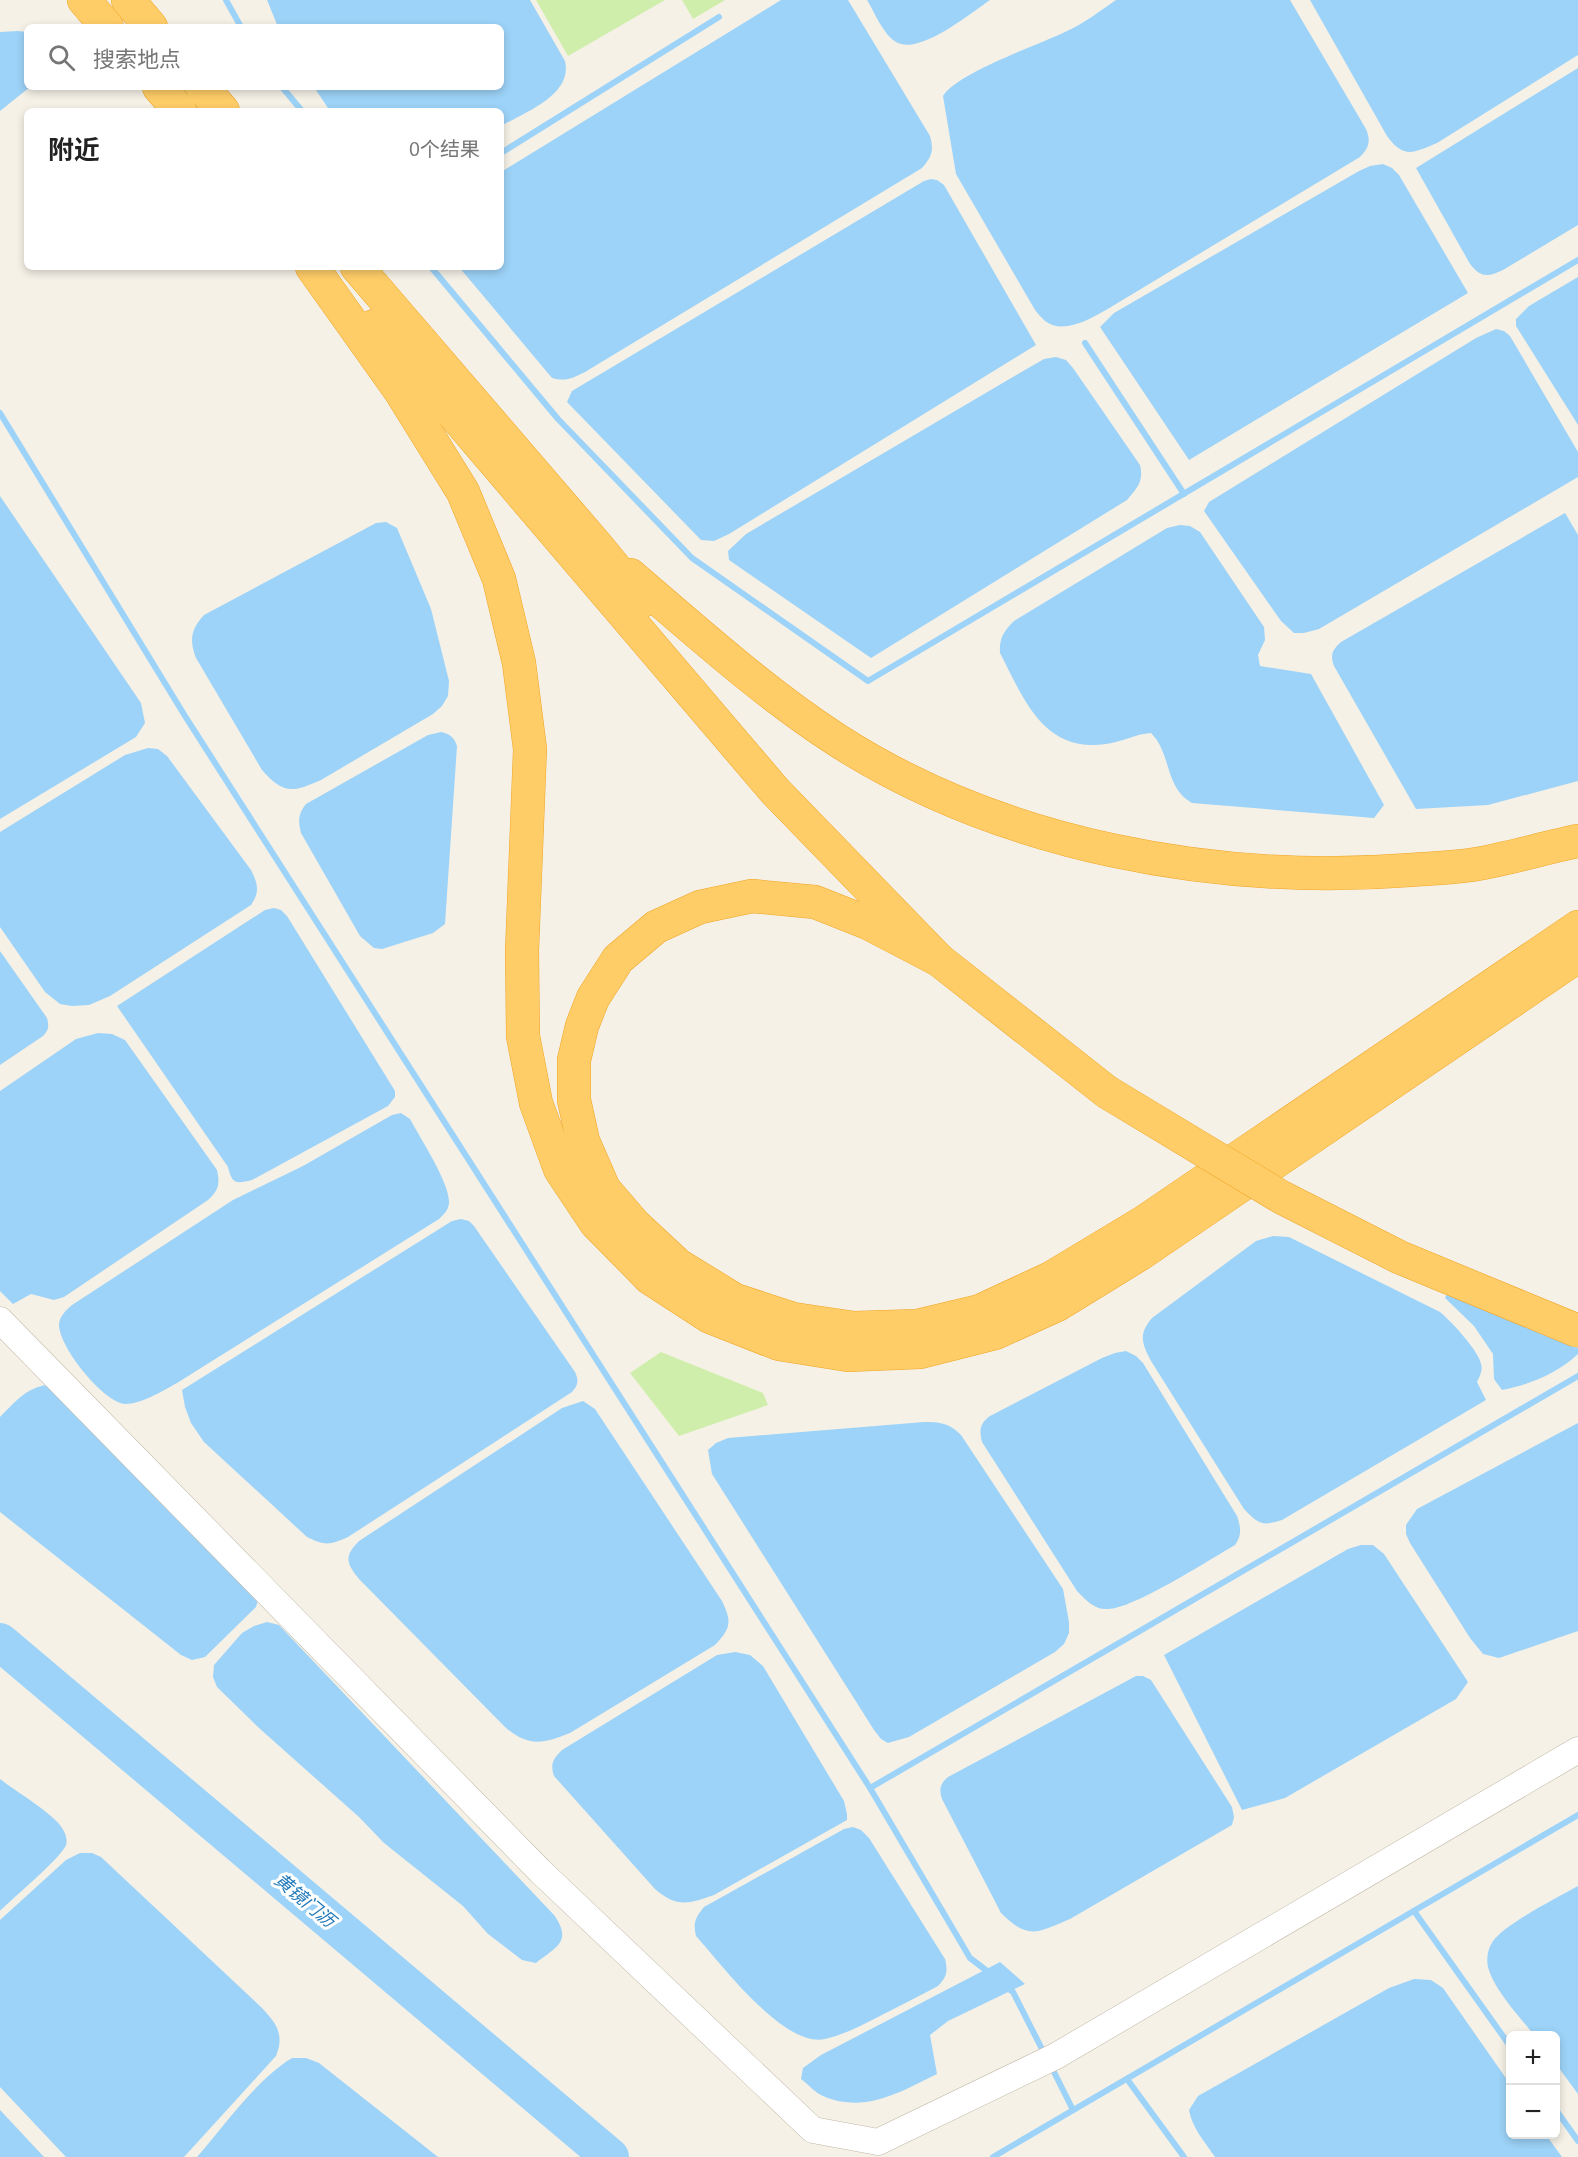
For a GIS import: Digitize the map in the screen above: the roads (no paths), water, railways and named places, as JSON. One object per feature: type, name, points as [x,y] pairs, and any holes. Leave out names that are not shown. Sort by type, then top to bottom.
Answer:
[{"type":"highway","points":[[84,0],[104,24]]},
{"type":"highway","points":[[128,0],[148,24]]},
{"type":"highway","points":[[162,90],[177,108]]},
{"type":"highway","points":[[205,90],[220,108]]},
{"type":"highway","points":[[316,270],[400,392],[463,492],[499,579],[519,663],[530,749],[522,951],[523,1036],[536,1103],[560,1169],[596,1223],[650,1278],[710,1317],[779,1344],[848,1355],[920,1352],[995,1333],[1057,1305],[1140,1254],[1578,956]]},
{"type":"highway","points":[[317,270],[411,364],[780,785],[939,960],[1107,1092],[1281,1197],[1399,1257],[1578,1331]]},
{"type":"highway","points":[[360,270],[597,546],[780,785],[902,901],[1002,991],[1131,1088],[1338,1203],[1469,1264],[1578,1307]]},
{"type":"highway","points":[[597,546],[751,678],[838,740],[922,787],[1017,824],[1117,852],[1235,869],[1355,874],[1476,864],[1578,841]]},
{"type":"highway","points":[[939,960],[868,923],[815,902],[752,896],[700,907],[656,927],[618,959],[593,998],[582,1026],[574,1060],[574,1100],[583,1141],[604,1189],[635,1225],[678,1265],[735,1300],[794,1319],[854,1328],[917,1326],[980,1311],[1051,1278],[1144,1222],[1578,927]]},
{"type":"street","points":[[0,1320],[540,1871],[813,2130],[878,2142],[1056,2056],[1578,1750]]},
{"type":"water","points":[[267,0],[530,0],[565,61],[566,73],[555,93],[504,124],[504,108],[328,108],[316,90],[504,90],[504,24],[277,24]]},
{"type":"water","points":[[781,0],[848,0],[930,136],[932,145],[928,160],[922,168],[585,372],[561,380],[552,378],[462,270],[504,270],[504,170]]},
{"type":"water","points":[[867,0],[990,0],[958,23],[931,38],[906,45],[896,42],[887,34]]},
{"type":"water","points":[[1116,0],[1290,0],[1366,129],[1368,144],[1360,157],[1106,310],[1076,324],[1052,325],[1035,310],[956,174],[943,96],[964,78],[999,60],[1072,29]]},
{"type":"water","points":[[1310,0],[1578,0],[1578,55],[1437,143],[1415,151],[1404,151],[1387,136]]},
{"type":"water","points":[[0,32],[24,32],[24,90],[26,90],[0,111]]},
{"type":"water","points":[[1578,68],[1578,225],[1503,270],[1489,275],[1481,274],[1470,264],[1416,168]]},
{"type":"water","points":[[1383,164],[1392,168],[1399,175],[1468,293],[1189,460],[1100,327],[1114,313],[1359,171]]},
{"type":"water","points":[[931,179],[944,185],[1036,345],[729,534],[714,541],[701,540],[567,402],[572,391],[924,181]]},
{"type":"water","points":[[1578,277],[1578,425],[1516,326],[1516,319],[1529,306]]},
{"type":"water","points":[[1496,329],[1510,336],[1578,452],[1578,477],[1319,629],[1294,633],[1281,621],[1204,511],[1209,502],[1476,338]]},
{"type":"water","points":[[1056,357],[1066,360],[1073,368],[1140,465],[1140,480],[1137,488],[1127,500],[871,658],[729,560],[728,551],[746,534],[1044,359]]},
{"type":"water","points":[[0,496],[141,703],[145,723],[136,737],[0,819]]},
{"type":"water","points":[[1565,513],[1578,535],[1578,781],[1488,805],[1416,809],[1334,666],[1332,656],[1334,650],[1341,642]]},
{"type":"water","points":[[386,522],[397,528],[431,609],[449,681],[448,696],[433,714],[321,780],[295,789],[282,787],[262,770],[196,658],[192,646],[192,635],[204,615],[376,523]]},
{"type":"water","points":[[1180,525],[1190,526],[1200,532],[1264,627],[1265,640],[1258,655],[1260,666],[1311,674],[1384,805],[1374,818],[1192,803],[1177,788],[1158,741],[1151,733],[1112,743],[1084,745],[1066,740],[1051,731],[1027,704],[1000,653],[1001,639],[1007,628],[1014,621],[1167,528]]},
{"type":"water","points":[[441,732],[451,736],[457,746],[445,924],[433,933],[382,949],[374,948],[360,936],[301,833],[300,814],[306,804],[428,735]]},
{"type":"water","points":[[148,748],[158,749],[167,756],[251,870],[256,884],[256,896],[251,905],[110,996],[89,1005],[60,1004],[45,992],[0,927],[0,832],[125,755]]},
{"type":"water","points":[[274,908],[281,910],[287,916],[395,1091],[395,1097],[388,1106],[252,1180],[238,1182],[233,1180],[228,1167],[117,1006],[265,910]]},
{"type":"water","points":[[0,951],[47,1018],[48,1026],[43,1036],[0,1065]]},
{"type":"water","points":[[98,1033],[112,1034],[125,1040],[217,1170],[218,1186],[208,1200],[64,1297],[54,1300],[31,1294],[13,1304],[0,1291],[0,1091],[76,1039]]},
{"type":"water","points":[[401,1113],[410,1119],[445,1184],[449,1203],[447,1210],[439,1219],[177,1383],[145,1399],[125,1404],[116,1401],[105,1394],[83,1372],[66,1346],[59,1324],[72,1305],[233,1200],[303,1166],[392,1115]]},
{"type":"water","points":[[461,1219],[469,1221],[474,1226],[575,1372],[577,1385],[572,1392],[348,1537],[328,1543],[307,1537],[204,1442],[191,1423],[182,1390],[452,1221]]},
{"type":"water","points":[[1273,1236],[1289,1237],[1440,1312],[1464,1336],[1479,1358],[1482,1368],[1477,1382],[1486,1400],[1282,1520],[1261,1523],[1244,1509],[1151,1361],[1145,1349],[1143,1334],[1152,1318],[1256,1241]]},
{"type":"water","points":[[1457,1275],[1578,1325],[1578,1354],[1543,1377],[1502,1390],[1494,1379],[1493,1354],[1474,1326],[1445,1298]]},
{"type":"water","points":[[1126,1351],[1143,1363],[1237,1516],[1240,1531],[1235,1545],[1171,1583],[1120,1607],[1103,1609],[1091,1604],[1077,1591],[982,1442],[981,1430],[982,1424],[990,1416],[1102,1358]]},
{"type":"water","points":[[47,1385],[258,1600],[256,1607],[205,1657],[192,1660],[181,1655],[0,1512],[0,1417],[27,1392]]},
{"type":"water","points":[[583,1401],[595,1409],[722,1601],[728,1624],[724,1634],[715,1645],[570,1733],[552,1740],[529,1741],[505,1727],[359,1579],[348,1560],[351,1551],[359,1541],[562,1408]]},
{"type":"water","points":[[924,1422],[944,1424],[961,1435],[1063,1589],[1069,1633],[1064,1644],[1055,1652],[909,1737],[888,1743],[881,1739],[874,1730],[712,1474],[708,1450],[716,1443],[728,1438]]},
{"type":"water","points":[[1578,1423],[1578,1631],[1499,1658],[1483,1654],[1470,1638],[1410,1543],[1406,1534],[1406,1525],[1417,1509]]},
{"type":"water","points":[[1361,1545],[1373,1545],[1384,1554],[1468,1682],[1456,1699],[1285,1798],[1242,1810],[1164,1655],[1348,1549]]},
{"type":"water","points":[[267,1622],[279,1625],[554,1915],[562,1932],[560,1943],[555,1948],[536,1963],[522,1960],[488,1934],[463,1906],[384,1843],[359,1817],[259,1728],[217,1687],[213,1677],[214,1665],[242,1633]]},
{"type":"water","points":[[735,1652],[750,1655],[763,1666],[844,1801],[847,1820],[714,1895],[697,1901],[676,1902],[655,1889],[554,1776],[552,1765],[562,1750],[717,1655]]},
{"type":"water","points":[[1136,1676],[1143,1676],[1151,1680],[1232,1807],[1234,1817],[1232,1825],[1070,1919],[1041,1930],[1033,1931],[1019,1927],[1001,1913],[942,1799],[940,1789],[942,1784],[948,1777]]},
{"type":"water","points":[[0,1779],[51,1816],[63,1830],[67,1841],[63,1851],[56,1859],[0,1911]]},
{"type":"water","points":[[853,1827],[861,1830],[869,1838],[945,1959],[946,1974],[938,1986],[858,2027],[825,2039],[809,2038],[791,2031],[773,2018],[737,1984],[696,1936],[696,1921],[704,1907],[844,1829]]},
{"type":"water","points":[[80,1853],[92,1853],[101,1857],[261,2007],[278,2029],[280,2041],[276,2056],[184,2157],[66,2157],[0,2087],[0,1920],[66,1860]]},
{"type":"water","points":[[1578,1886],[1578,2094],[1560,2069],[1560,2031],[1531,2031],[1508,2003],[1488,1967],[1488,1953],[1493,1941],[1509,1926]]},
{"type":"water","points":[[1000,1962],[1025,1984],[948,2021],[930,2035],[937,2074],[882,2099],[853,2103],[823,2096],[801,2079],[803,2068],[821,2055]]},
{"type":"water","points":[[1414,1979],[1431,1980],[1443,1988],[1506,2078],[1506,2139],[1549,2139],[1562,2157],[1215,2157],[1199,2135],[1189,2110],[1198,2096],[1389,1988]]},
{"type":"water","points":[[292,2058],[306,2058],[319,2063],[438,2157],[197,2157],[254,2090]]},
{"type":"water","points":[[0,2110],[44,2157],[0,2157]]},
{"type":"waterway","points":[[226,0],[239,24]]},
{"type":"waterway","points":[[504,151],[719,17]]},
{"type":"waterway","points":[[284,90],[300,108]]},
{"type":"waterway","points":[[434,270],[558,419],[692,558],[868,681],[1578,260]]},
{"type":"waterway","points":[[1085,343],[1184,494]]},
{"type":"waterway","points":[[0,413],[185,716],[870,1788],[970,1958],[991,1974]]},
{"type":"waterway","points":[[870,1788],[1578,1376]]},
{"type":"waterway","name":"黄镜门沥","points":[[0,1642],[610,2157]]},
{"type":"waterway","points":[[993,2157],[1578,1815]]},
{"type":"waterway","points":[[1414,1911],[1506,2040]]},
{"type":"waterway","points":[[1005,1986],[1013,1992],[1045,2055]]},
{"type":"waterway","points":[[1050,2064],[1073,2110]]},
{"type":"waterway","points":[[1127,2079],[1184,2157]]},
{"type":"waterway","points":[[1560,2116],[1578,2141]]}]
